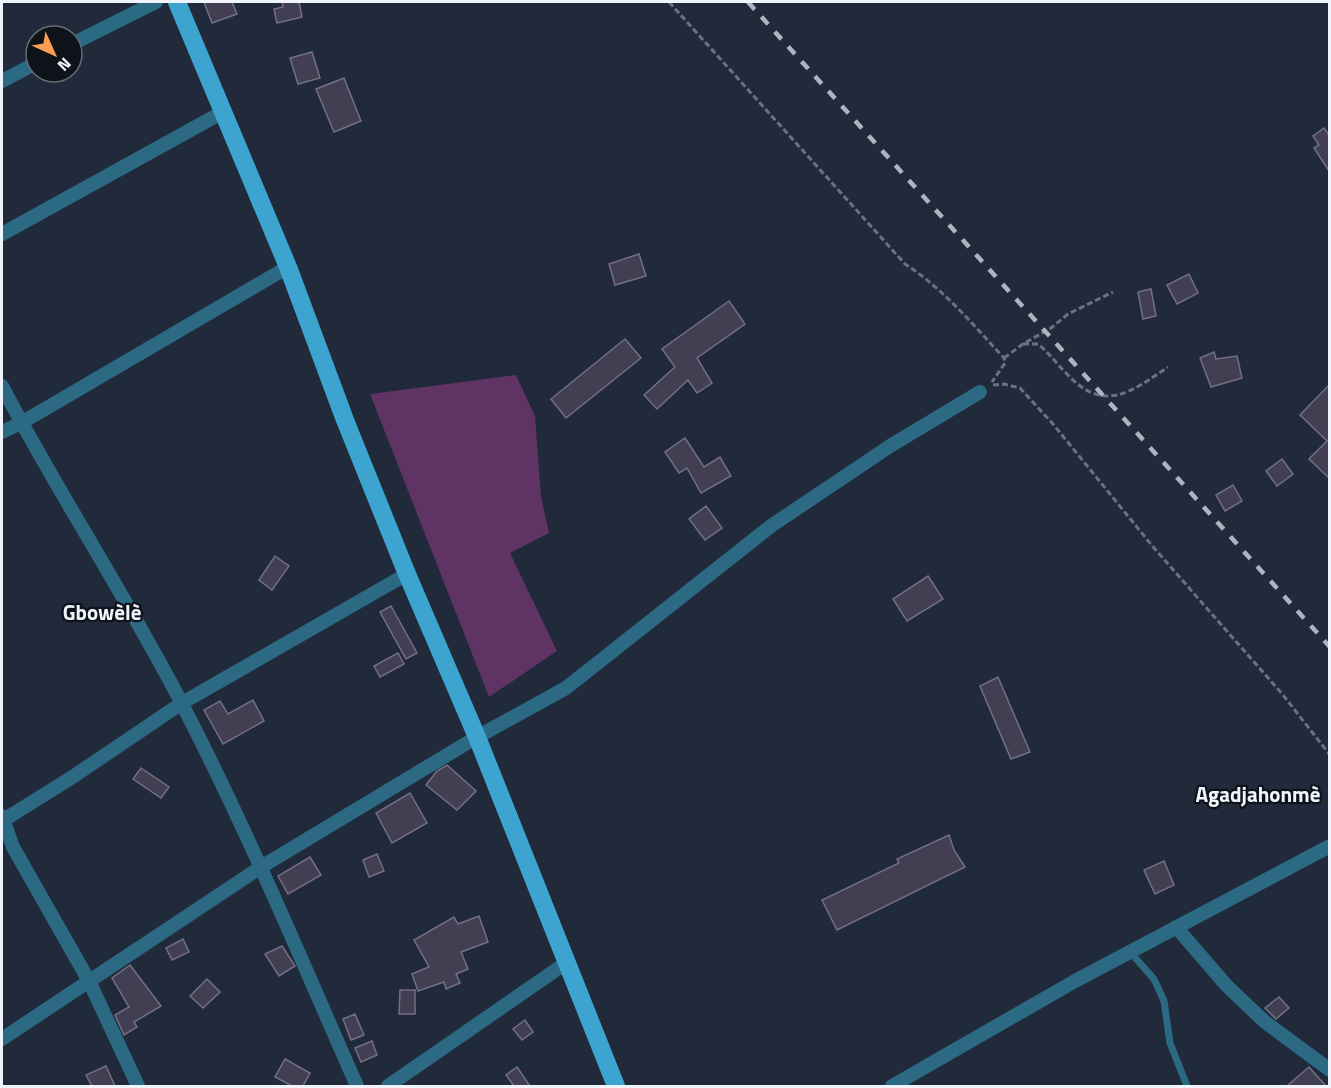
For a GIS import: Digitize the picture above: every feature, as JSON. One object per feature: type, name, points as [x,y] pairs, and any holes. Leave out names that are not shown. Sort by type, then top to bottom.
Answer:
[{"type":"main road","points":[[177,2],[288,267],[345,420],[407,574],[477,736],[616,1086]]},
{"type":"street","points":[[84,38],[156,2]]},
{"type":"street","points":[[2,81],[24,69]]},
{"type":"street","points":[[2,234],[223,112]]},
{"type":"street","points":[[2,432],[288,267]]},
{"type":"street","points":[[2,386],[21,423],[132,611],[182,703],[261,867],[357,1086]]},
{"type":"street","points":[[2,1039],[261,867],[477,736],[566,688],[771,526],[890,446],[980,392]]},
{"type":"street","points":[[138,1086],[89,981],[13,847],[2,819],[71,778],[182,703],[407,574]]},
{"type":"street","points":[[892,1086],[1130,952],[1329,846]]},
{"type":"street","points":[[1176,927],[1227,986],[1265,1022],[1329,1070]]},
{"type":"street","points":[[388,1086],[566,963]]},
{"type":"lane","points":[[1130,952],[1154,979],[1164,1001],[1170,1043],[1187,1086]]},
{"type":"path","points":[[669,2],[905,264],[925,277],[950,300],[1004,358],[1005,363],[989,386],[1004,384],[1020,388],[1046,416],[1154,548],[1283,695],[1329,755]]},
{"type":"path","points":[[1004,358],[1051,328],[1068,314],[1113,292]]},
{"type":"path","points":[[1023,344],[1038,344],[1089,394],[1105,398],[1132,391],[1168,367]]},
{"type":"shaded area","points":[[516,375],[535,416],[541,496],[549,533],[510,553],[557,651],[489,697],[370,394]]},
{"type":"building","points":[[204,2],[232,2],[237,14],[212,23]]},
{"type":"building","points":[[282,2],[299,2],[302,17],[277,23],[274,9],[283,7]]},
{"type":"building","points":[[312,52],[320,78],[298,84],[290,58]]},
{"type":"building","points":[[344,78],[361,121],[334,132],[316,89]]},
{"type":"building","points":[[1324,128],[1329,135],[1329,171],[1314,148],[1319,145],[1313,136]]},
{"type":"building","points":[[639,254],[646,276],[615,285],[609,264]]},
{"type":"building","points":[[1189,274],[1198,293],[1177,304],[1167,285]]},
{"type":"building","points":[[1151,289],[1156,316],[1143,319],[1138,292]]},
{"type":"building","points":[[729,301],[745,324],[697,358],[712,383],[697,393],[688,380],[657,409],[644,395],[675,367],[662,349]]},
{"type":"building","points":[[625,339],[641,358],[566,418],[551,399]]},
{"type":"building","points":[[1214,352],[1216,359],[1237,356],[1242,378],[1211,387],[1200,358]]},
{"type":"building","points":[[1329,385],[1329,478],[1309,459],[1327,441],[1300,415]]},
{"type":"building","points":[[685,438],[704,467],[720,457],[731,476],[701,493],[687,468],[679,473],[665,452]]},
{"type":"building","points":[[1282,459],[1293,474],[1277,486],[1266,471]]},
{"type":"building","points":[[1233,485],[1242,501],[1225,511],[1216,495]]},
{"type":"building","points":[[706,506],[722,528],[705,540],[689,519]]},
{"type":"building","points":[[275,556],[289,566],[272,590],[259,580]]},
{"type":"building","points":[[928,576],[943,599],[907,621],[893,599]]},
{"type":"building","points":[[391,606],[417,653],[406,659],[380,612]]},
{"type":"building","points":[[398,653],[404,664],[380,677],[374,666]]},
{"type":"building","points":[[998,677],[1030,752],[1011,759],[980,686]]},
{"type":"building","points":[[253,700],[264,721],[223,744],[204,710],[220,701],[228,714]]},
{"type":"building","points":[[447,765],[476,791],[457,810],[426,785],[437,771]]},
{"type":"building","points":[[141,768],[169,787],[161,798],[133,779]]},
{"type":"building","points":[[410,793],[427,823],[392,843],[376,813]]},
{"type":"building","points":[[949,835],[954,850],[965,867],[837,930],[822,900],[899,863],[897,859]]},
{"type":"building","points":[[377,854],[384,871],[369,877],[363,860]]},
{"type":"building","points":[[310,857],[321,875],[288,894],[278,876]]},
{"type":"building","points":[[1164,861],[1174,885],[1155,894],[1144,870]]},
{"type":"building","points":[[479,916],[488,942],[461,952],[468,969],[456,974],[460,983],[446,989],[444,982],[418,991],[412,974],[429,967],[414,940],[454,917],[458,924]]},
{"type":"building","points":[[183,939],[189,952],[172,960],[166,948]]},
{"type":"building","points":[[282,946],[295,966],[279,976],[265,954]]},
{"type":"building","points":[[130,965],[161,1006],[134,1022],[137,1027],[124,1035],[115,1015],[129,1007],[112,978]]},
{"type":"building","points":[[207,979],[220,992],[203,1008],[190,996]]},
{"type":"building","points":[[400,990],[415,990],[415,1014],[399,1014]]},
{"type":"building","points":[[1279,997],[1289,1008],[1276,1019],[1265,1008]]},
{"type":"building","points":[[355,1014],[364,1035],[351,1040],[343,1019]]},
{"type":"building","points":[[525,1020],[533,1032],[522,1040],[513,1029]]},
{"type":"building","points":[[372,1041],[377,1055],[361,1062],[355,1048]]},
{"type":"building","points":[[285,1059],[310,1073],[303,1086],[292,1086],[275,1077]]},
{"type":"building","points":[[106,1066],[115,1086],[92,1086],[86,1075]]},
{"type":"building","points":[[517,1067],[530,1086],[514,1086],[506,1075]]},
{"type":"building","points":[[1309,1067],[1326,1086],[1287,1086]]},
{"type":"railway","points":[[748,2],[1330,647]]},
{"type":"district","name":"Gbowèlè","points":[[102,613]]},
{"type":"district","name":"Agadjahonmè","points":[[1258,795]]}]
